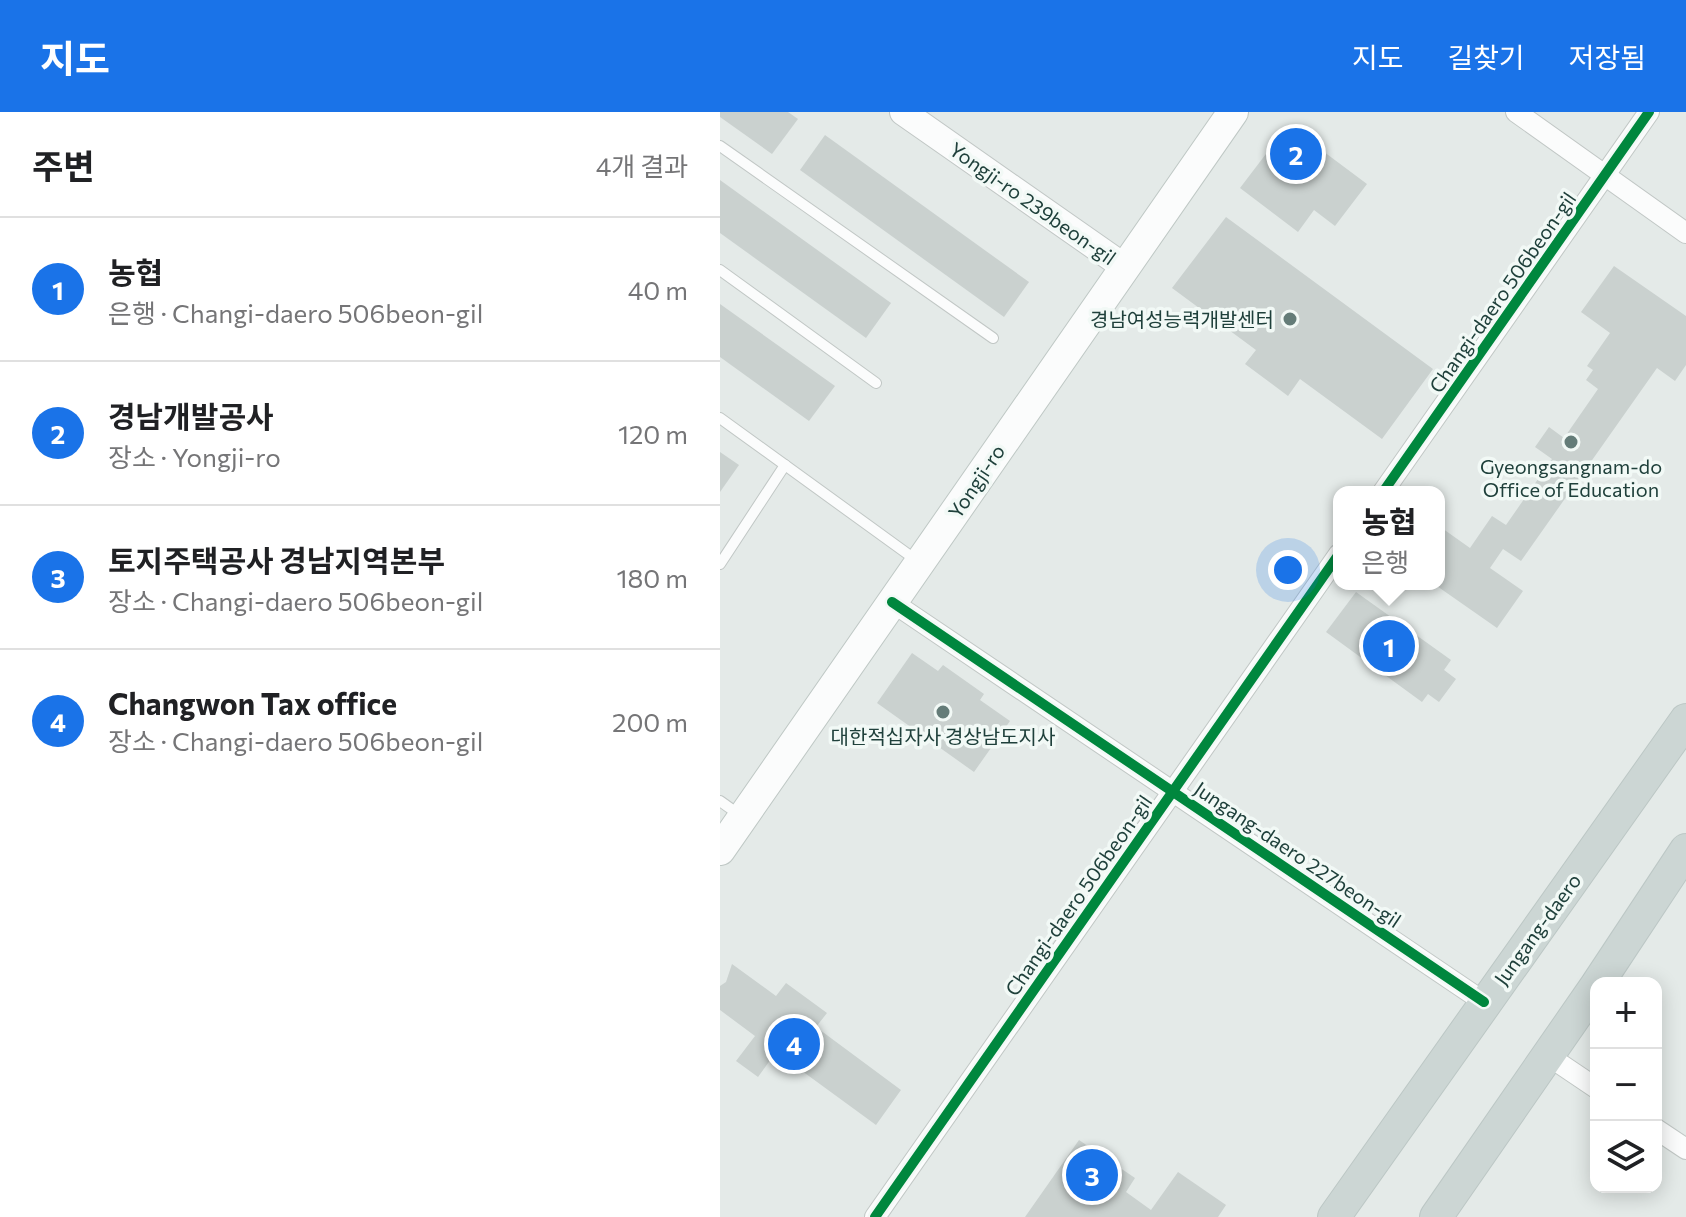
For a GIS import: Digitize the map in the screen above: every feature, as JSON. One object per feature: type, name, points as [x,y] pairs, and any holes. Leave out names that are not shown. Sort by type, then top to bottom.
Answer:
[{"type":"main road","name":"Yongji-ro","points":[[720,850],[732,809],[892,602],[1233,112]]},
{"type":"main road","name":"Jungang-daero","points":[[1334,1217],[1686,720]]},
{"type":"main road","points":[[1602,977],[1686,850]]},
{"type":"main road","points":[[1436,1217],[1590,996]]},
{"type":"street","name":"Yongji-ro 239beon-gil","points":[[903,112],[1123,266]]},
{"type":"street","points":[[1516,112],[1686,233]]},
{"type":"street","name":"Changi-daero 506beon-gil","points":[[1387,486],[1649,112]]},
{"type":"street","name":"Changi-daero 506beon-gil","points":[[875,1217],[1333,563]]},
{"type":"street","name":"Jungang-daero 227beon-gil","points":[[892,602],[1484,1002]]},
{"type":"street","points":[[1550,1057],[1590,1084]]},
{"type":"street","points":[[1662,1133],[1686,1149]]},
{"type":"lane","points":[[720,146],[993,338]]},
{"type":"lane","points":[[720,270],[876,383]]},
{"type":"lane","points":[[720,418],[920,563]]},
{"type":"lane","points":[[720,564],[785,465]]},
{"type":"building","points":[[720,112],[788,112],[798,119],[772,154],[720,117]]},
{"type":"building","points":[[1288,125],[1367,184],[1335,226],[1314,210],[1298,232],[1240,188]]},
{"type":"building","points":[[825,135],[1029,282],[1004,317],[800,170]]},
{"type":"building","points":[[720,180],[891,303],[866,338],[720,233]]},
{"type":"building","name":"경남여성능력개발센터","points":[[1226,217],[1433,369],[1382,439],[1300,379],[1288,396],[1245,364],[1256,350],[1172,288]]},
{"type":"building","name":"Gyeongsangnam-do Office of Education","points":[[1614,266],[1686,316],[1686,365],[1675,381],[1657,368],[1521,561],[1503,549],[1490,568],[1523,591],[1497,628],[1443,590],[1445,590],[1445,530],[1470,548],[1492,516],[1506,525],[1552,459],[1535,447],[1549,427],[1564,438],[1598,389],[1586,380],[1593,370],[1587,366],[1610,333],[1581,312]]},
{"type":"building","points":[[720,304],[835,386],[809,421],[720,357]]},
{"type":"building","points":[[720,452],[739,465],[720,492]]},
{"type":"building","points":[[1356,592],[1451,660],[1444,670],[1456,679],[1439,702],[1428,694],[1422,702],[1326,632]]},
{"type":"building","name":"대한적십자사 경상남도지사","points":[[912,653],[938,671],[943,665],[984,694],[980,700],[1010,721],[974,772],[877,703]]},
{"type":"building","points":[[732,964],[776,996],[786,983],[827,1013],[816,1027],[901,1090],[876,1125],[776,1052],[758,1077],[736,1061],[755,1036],[720,1010],[720,986],[726,982]]},
{"type":"building","points":[[1079,1140],[1135,1178],[1126,1192],[1151,1210],[1178,1172],[1226,1205],[1218,1217],[1025,1217]]},
{"type":"cycle path","points":[[1387,486],[1649,112]]},
{"type":"cycle path","points":[[875,1217],[1333,563]]},
{"type":"cycle path","points":[[892,602],[1484,1002]]},
{"type":"place","name":"경남개발공사","points":[[1296,154]]},
{"type":"place","name":"경남여성능력개발센터","points":[[1290,319]]},
{"type":"place","name":"Gyeongsangnam-do Office of Education","points":[[1571,442]]},
{"type":"place","name":"농협","points":[[1389,646]]},
{"type":"place","name":"대한적십자사 경상남도지사","points":[[943,712]]},
{"type":"place","name":"Changwon Tax office","points":[[794,1044]]},
{"type":"place","name":"토지주택공사 경남지역본부","points":[[1092,1175]]}]
